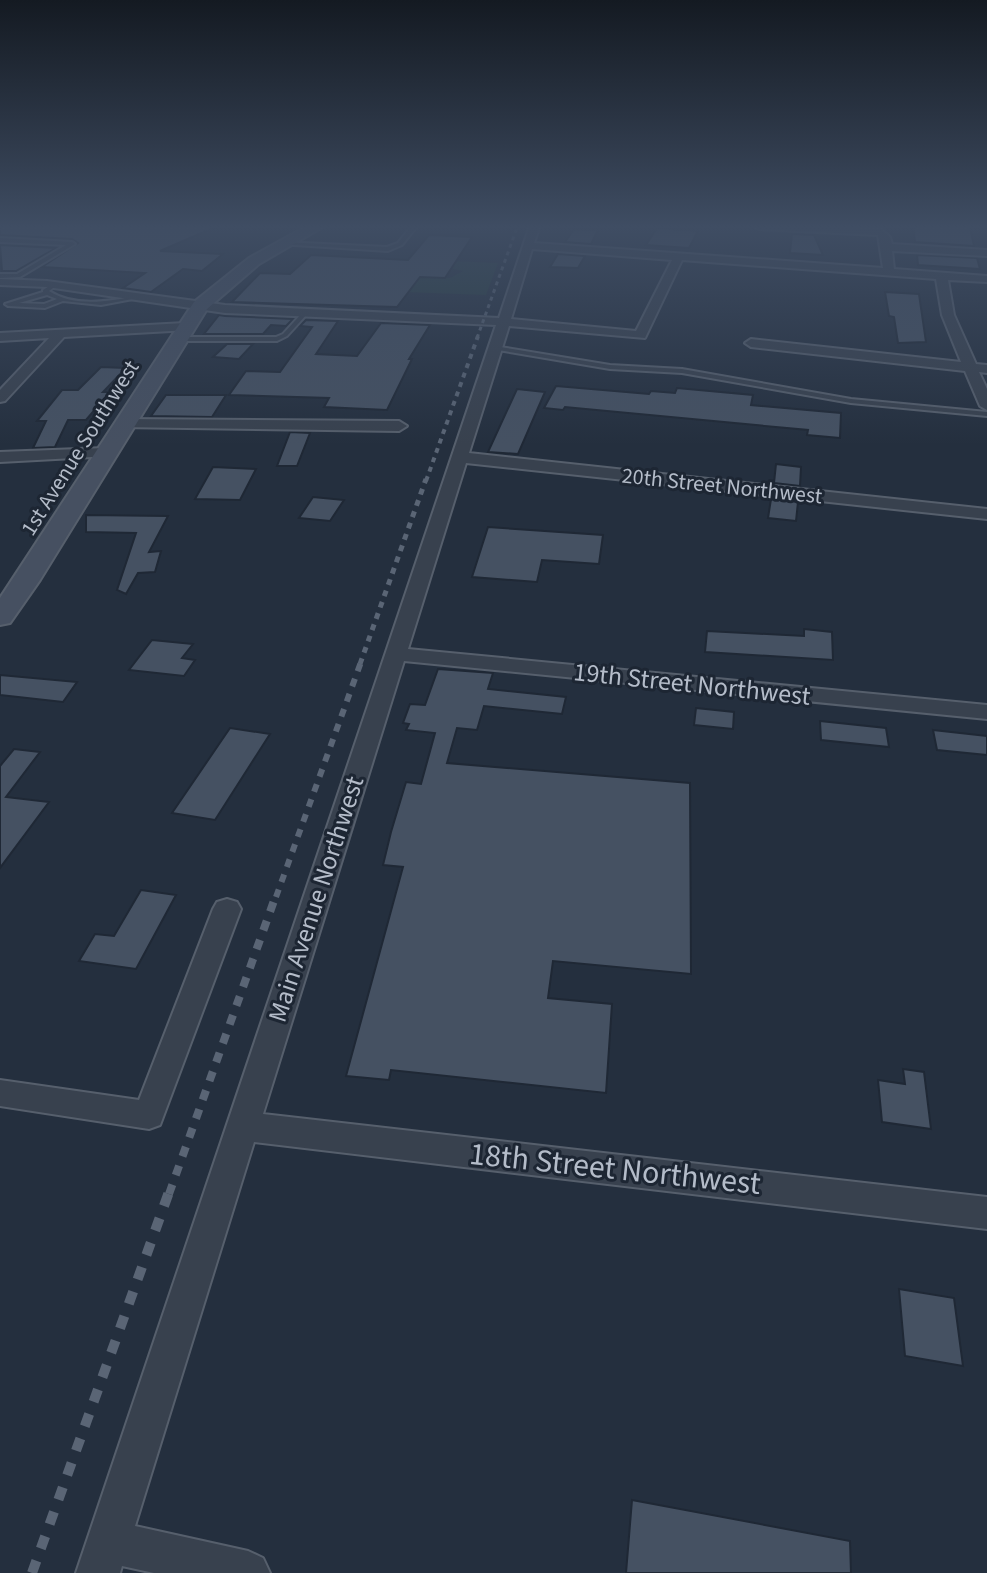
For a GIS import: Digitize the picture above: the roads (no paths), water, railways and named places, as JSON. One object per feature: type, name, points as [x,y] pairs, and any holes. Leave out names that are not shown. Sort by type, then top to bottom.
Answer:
[{"type":"main road","name":"1st Avenue Southwest","points":[[0,617],[27,580],[181,333],[208,298]]},
{"type":"street","points":[[138,298],[305,313],[494,321],[640,335],[658,298]]},
{"type":"street","name":"Main Avenue Northwest","points":[[103,1557],[397,654],[494,348],[494,321],[504,298]]},
{"type":"street","points":[[945,298],[948,315],[968,368],[985,399]]},
{"type":"street","points":[[0,337],[61,333],[181,333]]},
{"type":"street","points":[[2,394],[61,333]]},
{"type":"street","points":[[751,343],[833,349],[869,357],[987,369]]},
{"type":"street","points":[[123,424],[399,426]]},
{"type":"street","points":[[0,457],[105,453]]},
{"type":"street","name":"20th Street Northwest","points":[[458,457],[987,514]]},
{"type":"street","name":"19th Street Northwest","points":[[397,654],[987,712]]},
{"type":"street","points":[[0,1093],[149,1115],[227,909]]},
{"type":"street","name":"18th Street Northwest","points":[[242,1126],[987,1213]]},
{"type":"street","points":[[103,1557],[248,1573]]},
{"type":"lane","points":[[19,298],[8,304],[45,306],[61,300],[104,302],[132,298]]},
{"type":"lane","points":[[181,333],[277,339],[285,335],[305,313]]},
{"type":"lane","points":[[494,348],[610,367],[682,371],[851,401],[987,414]]},
{"type":"railway","points":[[477,338],[491,298]]},
{"type":"railway","points":[[426,481],[478,336]]},
{"type":"railway","points":[[360,664],[426,479]]},
{"type":"railway","points":[[276,897],[361,662]]},
{"type":"railway","points":[[169,1194],[276,895]]},
{"type":"railway","points":[[32,1573],[169,1192]]}]
